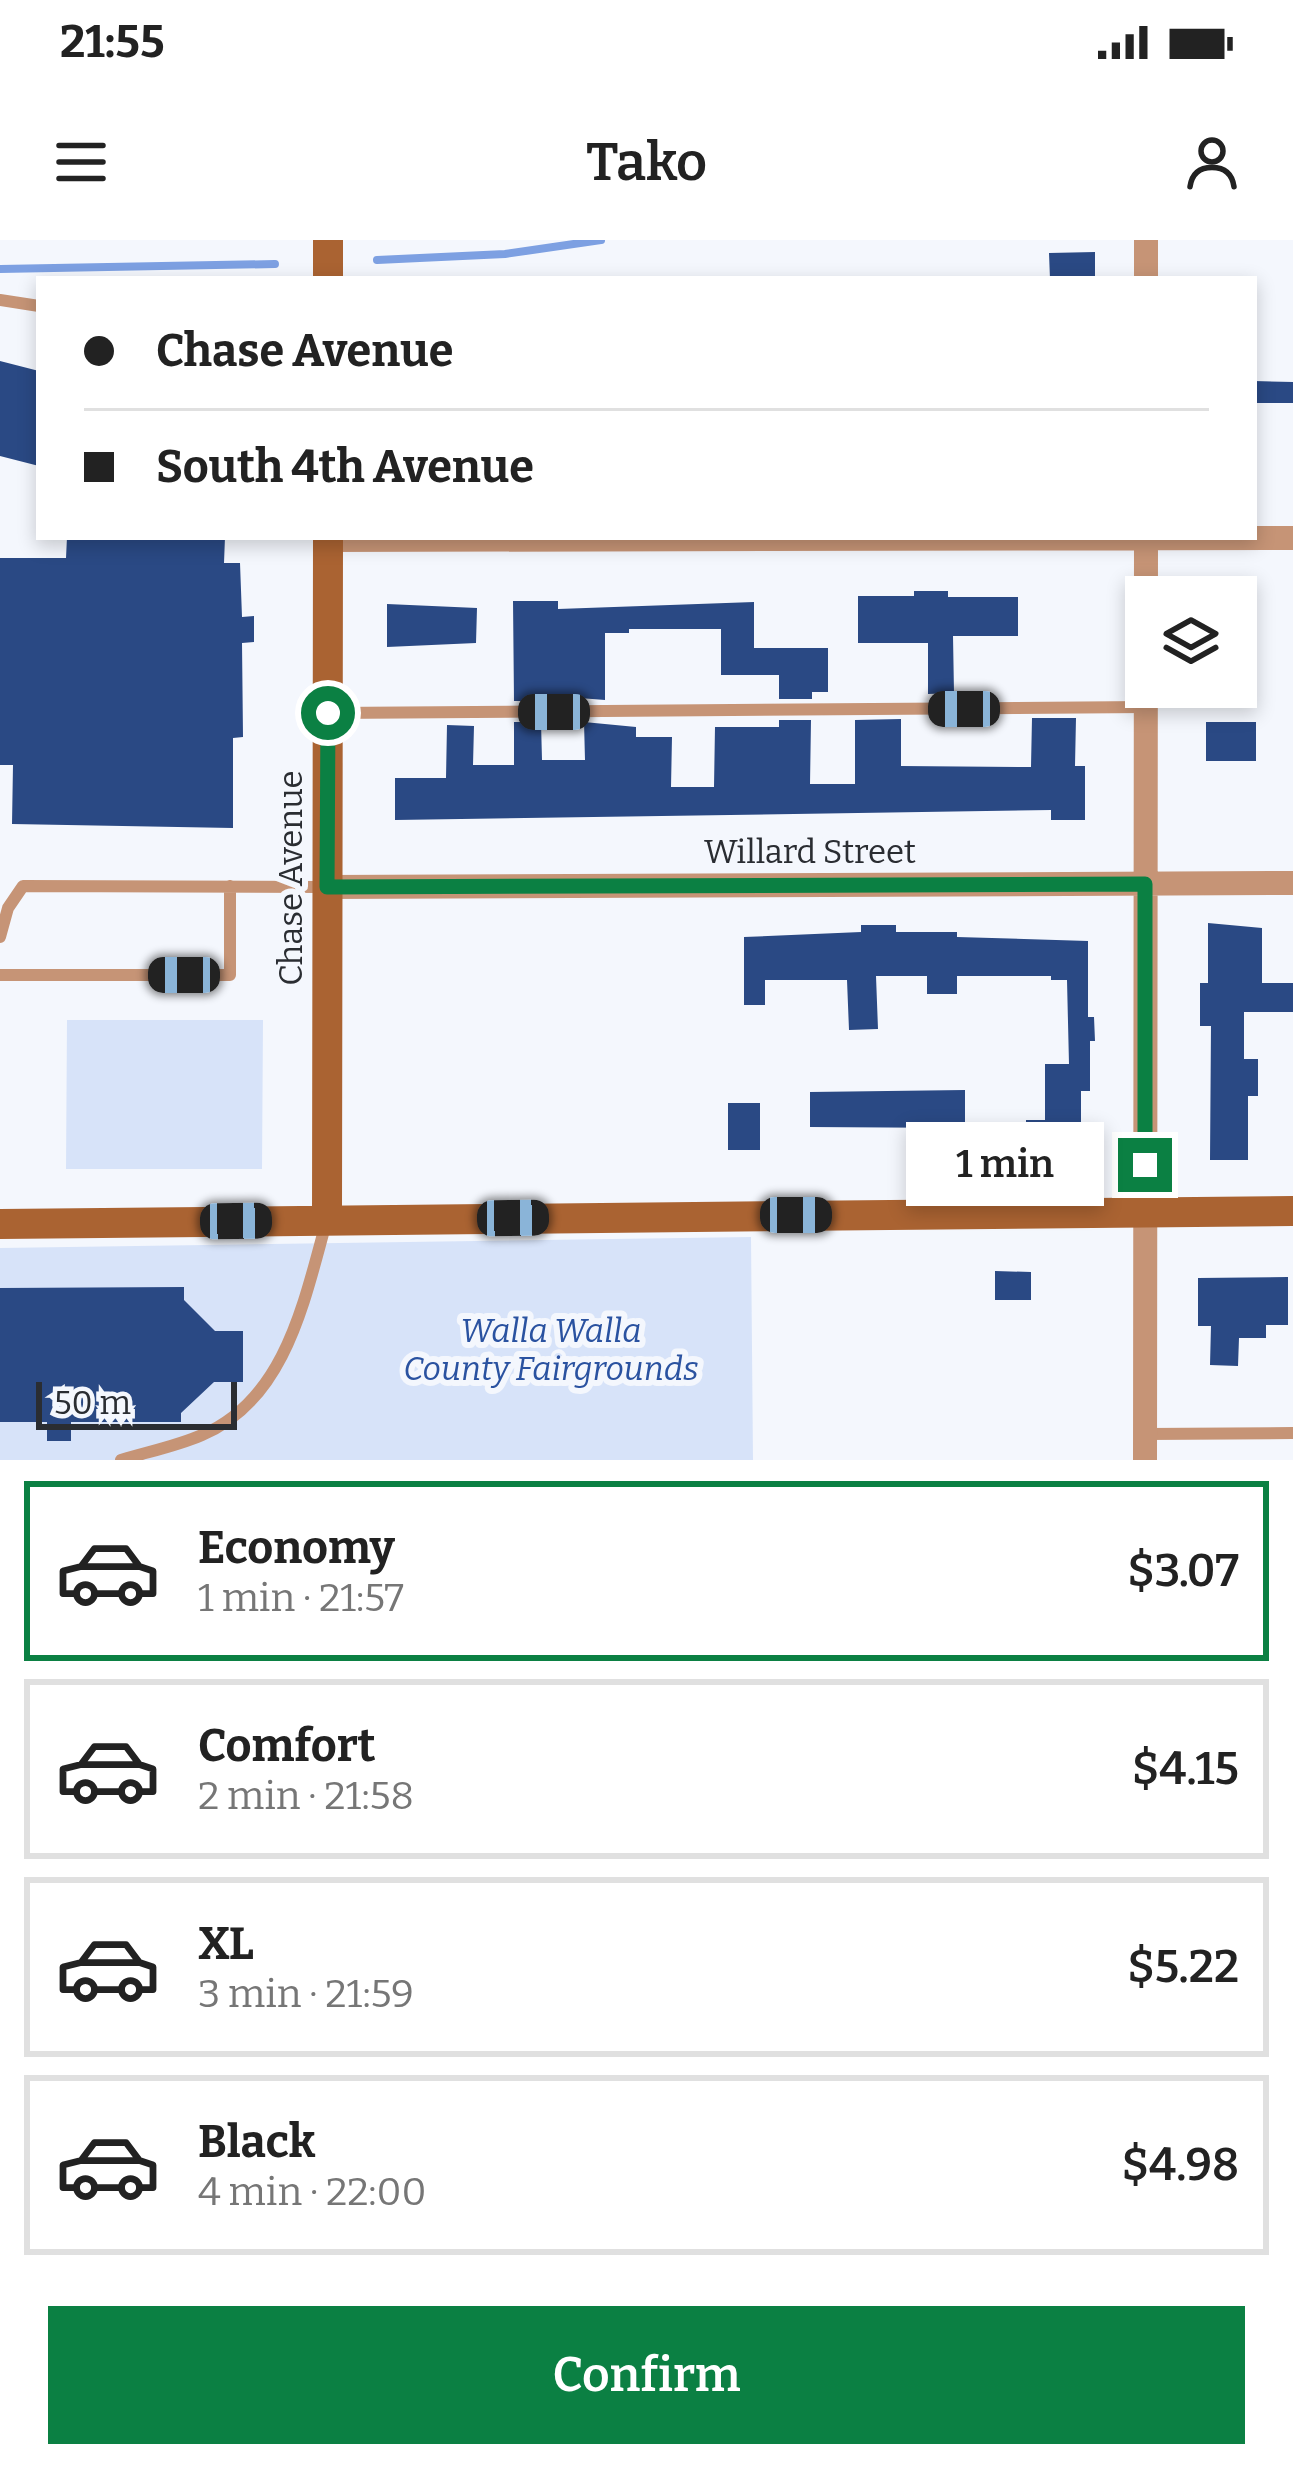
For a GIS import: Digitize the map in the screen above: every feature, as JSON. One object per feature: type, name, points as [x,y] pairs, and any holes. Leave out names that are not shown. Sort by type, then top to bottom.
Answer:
[{"type":"street","points":[[328,240],[328,276]]},
{"type":"street","points":[[1146,240],[1146,276]]},
{"type":"street","points":[[1257,538],[1293,538]]},
{"type":"street","name":"Chase Avenue","points":[[327,1220],[328,540]]},
{"type":"street","points":[[1145,540],[1145,576]]},
{"type":"street","points":[[1144,1447],[1145,708]]},
{"type":"street","name":"Willard Street","points":[[327,887],[1293,883]]},
{"type":"street","points":[[0,1224],[1293,1211]]},
{"type":"lane","points":[[0,300],[36,306]]},
{"type":"lane","points":[[328,713],[1125,707]]},
{"type":"lane","points":[[0,938],[8,908],[23,886],[327,887]]},
{"type":"lane","points":[[0,975],[230,975],[230,886]]},
{"type":"lane","points":[[121,1460],[205,1434],[252,1402],[279,1369],[327,1220]]},
{"type":"lane","points":[[1144,1447],[1293,1432]]},
{"type":"green space","points":[[67,1020],[263,1020],[262,1169],[66,1169]]},
{"type":"green space","name":"Walla Walla County Fairgrounds","points":[[751,1237],[753,1460],[0,1460],[0,1248]]},
{"type":"building","points":[[1095,252],[1095,276],[1050,276],[1049,253]]},
{"type":"building","points":[[0,361],[36,370],[36,465],[0,456]]},
{"type":"building","points":[[1257,381],[1293,382],[1293,403],[1257,403]]},
{"type":"building","points":[[67,540],[225,540],[224,563],[240,563],[242,617],[254,616],[254,642],[242,643],[243,737],[233,738],[233,828],[12,824],[13,765],[0,765],[0,558],[66,558]]},
{"type":"building","points":[[914,591],[948,591],[948,597],[1018,597],[1018,636],[953,636],[954,693],[928,694],[928,643],[858,643],[858,596],[914,596]]},
{"type":"building","points":[[513,601],[558,601],[558,609],[754,602],[754,648],[828,648],[828,692],[812,692],[812,699],[779,699],[779,675],[721,675],[721,629],[629,629],[629,633],[605,633],[605,700],[541,695],[541,701],[514,701]]},
{"type":"building","points":[[387,604],[477,608],[476,643],[387,647]]},
{"type":"building","points":[[1032,718],[1076,718],[1075,766],[1085,766],[1085,820],[1051,820],[1051,810],[395,820],[395,778],[446,778],[447,725],[474,726],[473,765],[514,765],[514,722],[541,722],[542,760],[585,760],[584,722],[636,727],[636,737],[672,737],[671,787],[714,787],[715,727],[779,727],[779,720],[811,720],[810,784],[855,784],[855,720],[901,719],[901,766],[1031,767]]},
{"type":"building","points":[[1206,722],[1256,722],[1256,761],[1206,761]]},
{"type":"building","points":[[1208,923],[1262,928],[1262,983],[1293,983],[1293,1012],[1244,1012],[1244,1059],[1258,1059],[1258,1096],[1248,1096],[1248,1160],[1210,1160],[1211,1026],[1200,1026],[1200,983],[1208,983]]},
{"type":"building","points":[[861,925],[896,925],[896,932],[957,932],[957,937],[1088,941],[1088,1017],[1094,1017],[1095,1041],[1090,1041],[1090,1091],[1081,1091],[1081,1156],[1026,1156],[1026,1120],[1045,1120],[1045,1064],[1069,1064],[1067,980],[957,976],[957,994],[927,994],[927,976],[876,976],[878,1029],[849,1030],[847,980],[765,980],[765,1005],[744,1005],[744,937],[861,932]]},
{"type":"building","points":[[965,1090],[965,1128],[810,1127],[810,1092]]},
{"type":"building","points":[[728,1103],[760,1103],[760,1150],[728,1150]]},
{"type":"building","points":[[995,1271],[1031,1272],[1031,1300],[995,1300]]},
{"type":"building","points":[[1288,1277],[1288,1325],[1266,1325],[1266,1338],[1239,1338],[1238,1366],[1210,1365],[1211,1326],[1198,1326],[1198,1278]]},
{"type":"building","points":[[184,1287],[184,1300],[215,1331],[243,1331],[243,1382],[214,1382],[181,1413],[181,1422],[71,1422],[71,1441],[47,1441],[47,1422],[0,1422],[0,1288]]},
{"type":"waterway","points":[[377,260],[505,254],[601,240]]},
{"type":"waterway","points":[[0,269],[275,264]]},
{"type":"route","points":[[328,713],[327,887],[1145,884],[1145,1165]]}]
